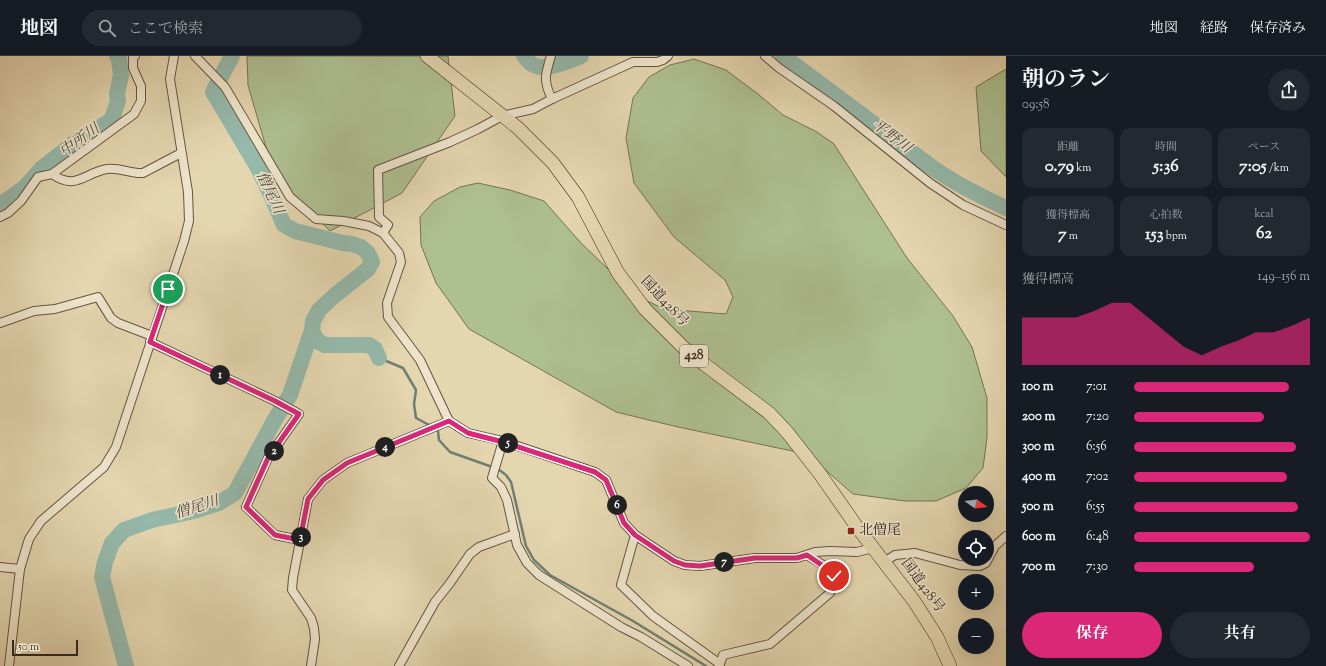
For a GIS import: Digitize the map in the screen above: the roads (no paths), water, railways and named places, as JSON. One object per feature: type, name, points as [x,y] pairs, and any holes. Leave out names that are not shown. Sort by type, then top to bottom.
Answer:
[{"type":"highway","name":"国道428号","points":[[427,56],[502,116],[553,163],[578,197],[589,215],[618,273],[645,309],[683,347],[769,413],[787,432],[820,474],[857,528],[926,619],[944,651],[950,666]]},
{"type":"street","points":[[0,217],[8,213],[21,201],[38,177],[52,174],[134,114],[141,102],[142,86],[133,68],[133,58],[135,56]]},
{"type":"street","points":[[9,666],[20,569],[29,539],[41,521],[104,467],[116,447],[184,241],[188,221],[188,192],[170,79],[174,56]]},
{"type":"street","points":[[195,56],[225,87],[290,197],[316,219],[343,221],[369,226],[383,233],[399,253],[401,262],[387,303],[388,317],[420,360],[449,421],[468,433],[503,442],[595,472],[606,480],[624,523],[635,535],[674,561],[685,565],[700,566],[755,558],[797,558],[815,552],[857,552],[873,548]]},
{"type":"street","points":[[552,56],[547,69],[546,86],[552,99]]},
{"type":"street","points":[[383,233],[388,225],[379,217],[378,170],[450,142],[502,116],[533,109],[633,62],[657,62],[664,60],[668,56]]},
{"type":"street","points":[[765,56],[779,68],[834,106],[930,183],[963,205],[1006,225]]},
{"type":"street","points":[[52,174],[58,178],[72,181],[76,181],[107,169],[115,169],[137,174],[143,173],[181,153]]},
{"type":"street","points":[[0,323],[34,311],[55,309],[98,297],[111,318],[118,323],[299,414],[268,458],[246,507],[275,535],[300,540]]},
{"type":"street","points":[[311,666],[315,639],[314,628],[311,618],[292,590],[308,499],[323,480],[347,463],[449,421]]},
{"type":"street","points":[[503,442],[492,478],[501,487],[507,500],[517,545],[527,563],[539,575],[621,627],[641,637],[688,666]]},
{"type":"street","points":[[399,666],[435,602],[470,554],[479,547],[515,534]]},
{"type":"street","points":[[635,535],[621,585],[653,616],[719,665],[723,655],[770,644],[830,593],[834,584],[834,576],[826,568],[807,555]]},
{"type":"street","points":[[884,562],[895,555],[915,552],[960,565],[980,566],[986,563],[994,546],[1006,536]]},
{"type":"street","points":[[0,567],[20,569]]},
{"type":"waterway","name":"中所川","points":[[0,205],[24,188],[42,168],[78,140],[112,119],[118,101],[117,94],[121,75],[119,58],[117,56]]},
{"type":"waterway","name":"僧尾川","points":[[232,56],[213,92],[258,168],[284,225],[295,231],[361,247],[368,253],[372,262],[368,269],[319,310],[313,321],[312,330],[317,341],[325,345],[369,345],[375,349],[379,358]]},
{"type":"waterway","name":"平野川","points":[[524,56],[532,65],[541,67],[558,64],[581,56]]},
{"type":"waterway","name":"平野川","points":[[783,56],[933,168],[968,190],[1006,208]]},
{"type":"waterway","name":"僧尾川","points":[[126,666],[102,577],[105,562],[112,543],[124,530],[152,520],[194,511],[219,503],[235,493],[274,421],[290,395],[312,330]]},
{"type":"waterway","points":[[379,358],[403,368],[416,390],[414,404],[416,418],[431,426]]},
{"type":"waterway","points":[[435,428],[438,431],[439,440],[450,452],[498,469],[506,475],[511,482],[526,546],[534,560],[550,575],[633,621],[706,666]]},
{"type":"place","name":"北僧尾","points":[[851,531]]}]
